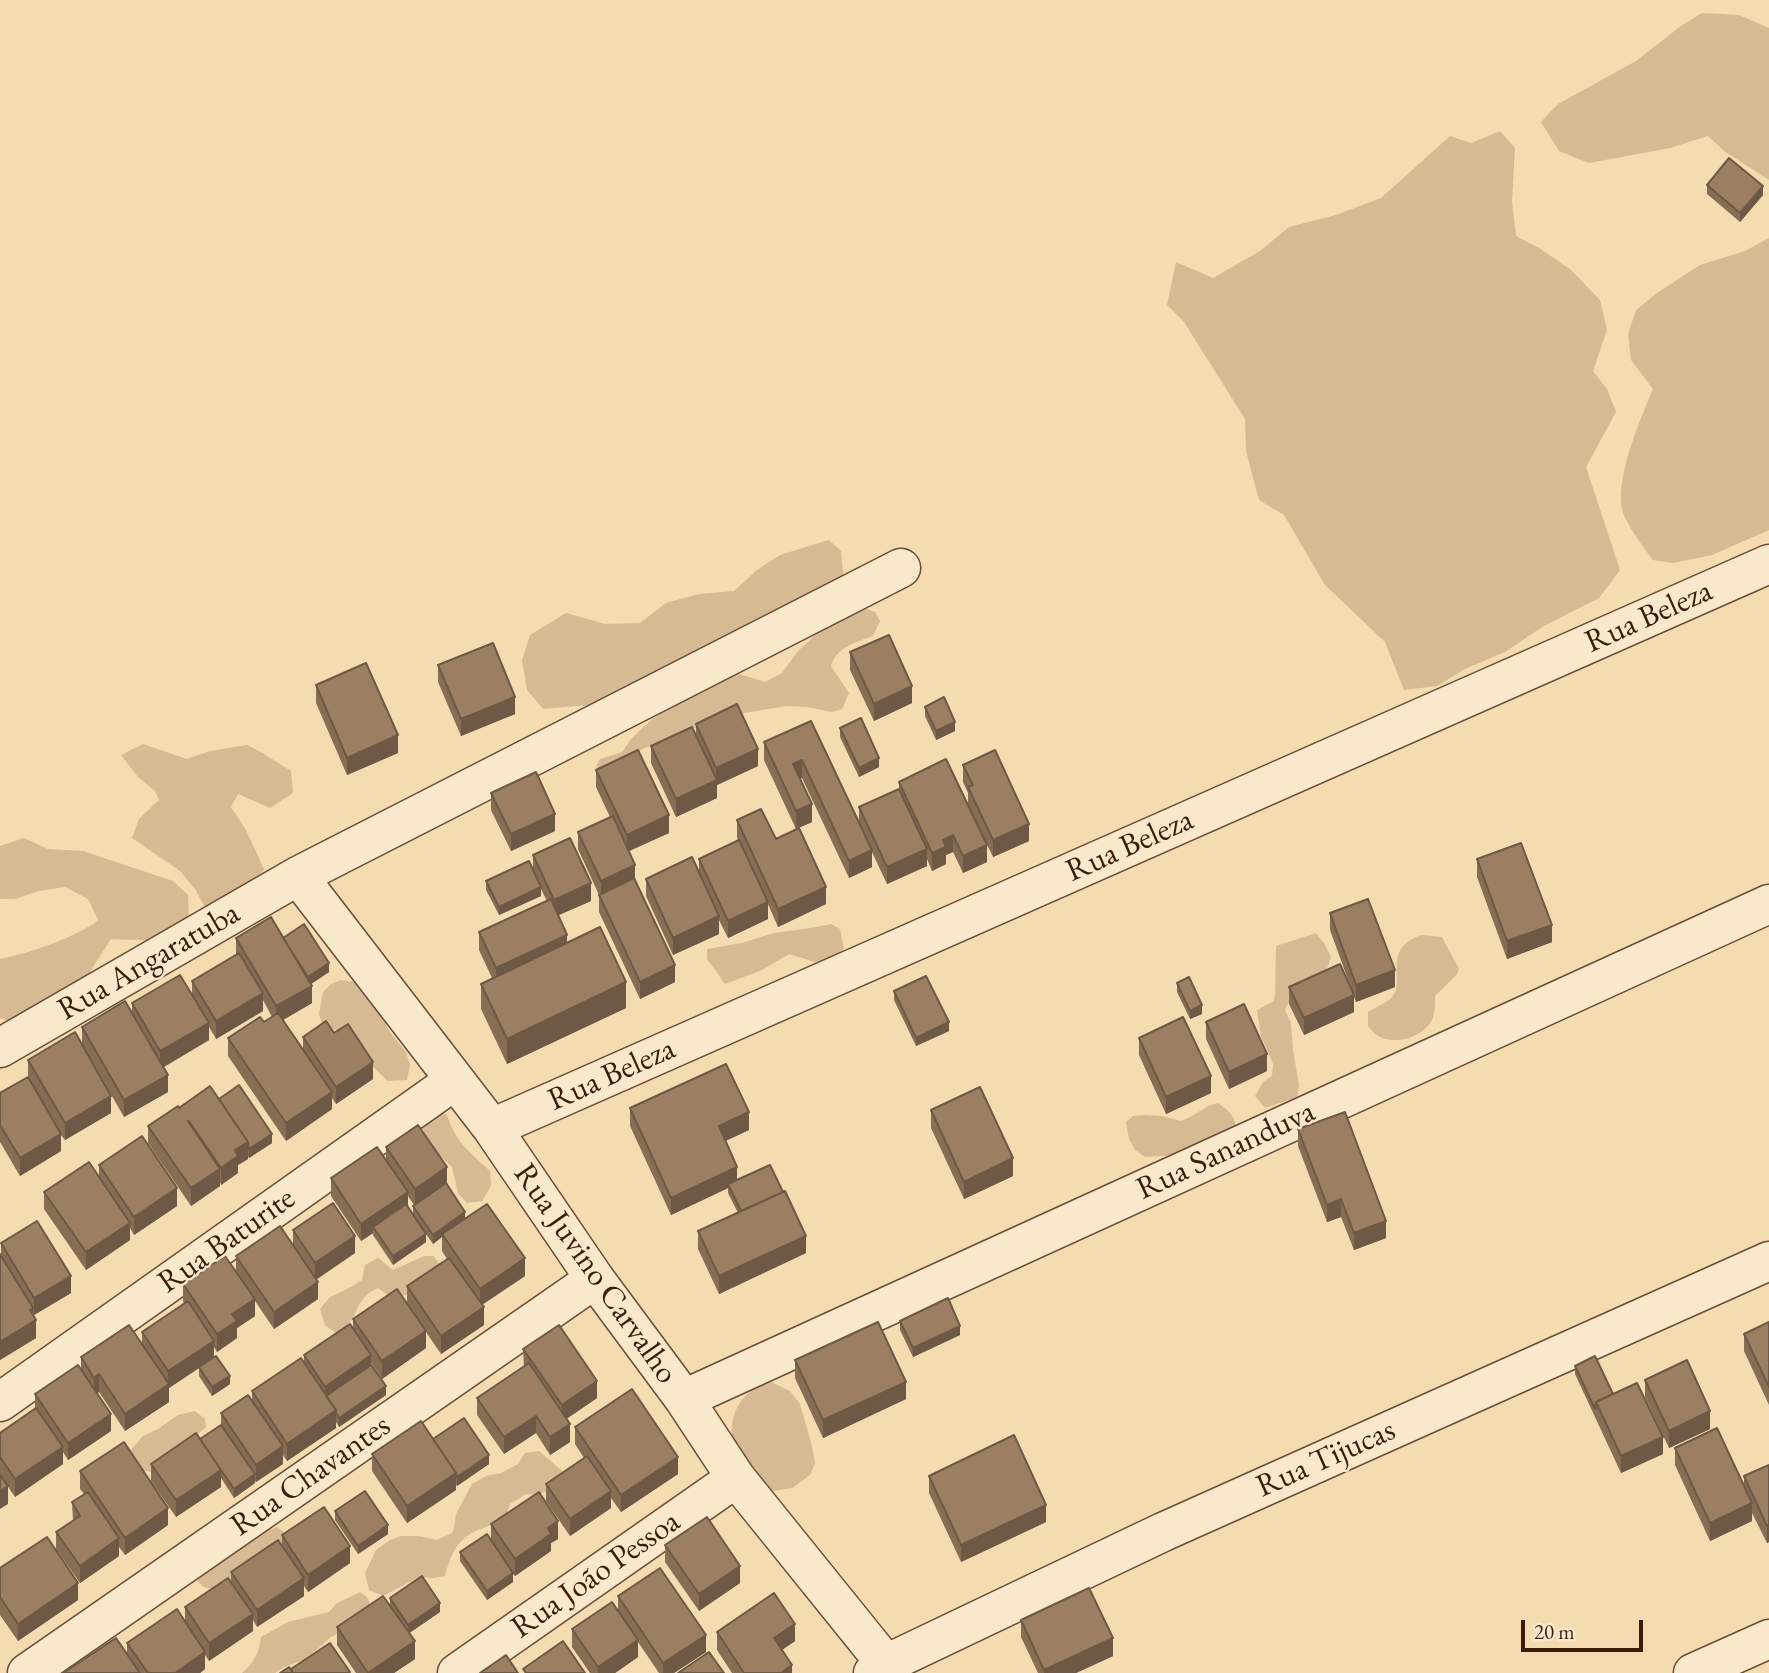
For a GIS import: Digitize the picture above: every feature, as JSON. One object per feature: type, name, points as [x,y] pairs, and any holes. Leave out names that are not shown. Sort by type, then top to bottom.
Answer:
[{"type":"street","name":"Rua Beleza","points":[[492,1128],[1769,564]]},
{"type":"street","name":"Rua Angaratuba","points":[[0,1048],[298,876],[901,568]]},
{"type":"street","name":"Rua Juvino Carvalho","points":[[298,876],[492,1128],[596,1279],[684,1399],[736,1478],[883,1670]]},
{"type":"street","name":"Rua Sananduva","points":[[684,1399],[1769,904]]},
{"type":"street","name":"Rua Baturite","points":[[0,1402],[454,1081]]},
{"type":"street","name":"Rua Tijucas","points":[[883,1670],[1163,1532],[1769,1261]]},
{"type":"street","name":"Rua Chavantes","points":[[26,1673],[596,1279]]},
{"type":"street","name":"Rua João Pessoa","points":[[457,1673],[736,1478]]},
{"type":"street","points":[[1693,1673],[1769,1639]]},
{"type":"shaded area","points":[[1702,13],[1739,15],[1769,28],[1769,180],[1724,151],[1708,136],[1670,148],[1589,163],[1559,151],[1541,122],[1558,104],[1636,61]]},
{"type":"shaded area","points":[[1500,131],[1515,148],[1512,202],[1516,236],[1571,270],[1600,300],[1607,330],[1593,371],[1607,389],[1616,412],[1586,467],[1620,570],[1599,598],[1542,627],[1505,652],[1465,669],[1437,686],[1404,690],[1385,642],[1325,585],[1284,515],[1259,500],[1246,451],[1245,419],[1184,322],[1167,305],[1176,262],[1213,278],[1260,251],[1289,227],[1336,215],[1381,198],[1450,136],[1471,143]]},
{"type":"shaded area","points":[[1769,238],[1769,530],[1712,555],[1673,563],[1653,560],[1624,515],[1621,495],[1626,464],[1653,389],[1631,360],[1628,334],[1636,310],[1700,265],[1745,251]]},
{"type":"shaded area","points":[[829,540],[841,551],[844,583],[619,705],[543,709],[527,690],[522,660],[530,635],[566,613],[605,624],[640,623],[666,603],[699,594],[734,591],[757,570],[780,555]]},
{"type":"shaded area","points":[[850,603],[875,612],[880,621],[873,636],[842,650],[831,666],[849,693],[842,709],[832,712],[787,706],[719,717],[626,757],[604,774],[596,766],[600,759],[622,752],[650,721],[720,668],[765,682],[782,673],[798,651]]},
{"type":"shaded area","points":[[143,744],[187,759],[210,751],[247,745],[291,771],[293,793],[270,808],[238,794],[231,807],[246,830],[264,869],[247,892],[208,913],[195,889],[180,871],[132,838],[139,819],[159,800],[155,791],[138,777],[121,755]]},
{"type":"shaded area","points":[[24,838],[48,849],[83,851],[173,881],[188,895],[189,927],[164,941],[111,939],[75,995],[13,1022],[0,1018],[0,959],[51,944],[78,933],[98,920],[88,899],[65,887],[39,891],[15,899],[0,899],[0,846]]},
{"type":"shaded area","points":[[831,924],[840,929],[844,949],[830,961],[815,962],[789,954],[762,970],[725,984],[707,959],[707,949],[742,943],[774,933]]},
{"type":"shaded area","points":[[1316,933],[1331,957],[1324,977],[1296,994],[1285,1010],[1291,1023],[1299,1085],[1297,1097],[1265,1108],[1255,1096],[1263,1082],[1272,1076],[1273,1064],[1261,1036],[1257,1010],[1274,1001],[1276,946]]},
{"type":"shaded area","points":[[1421,935],[1442,937],[1459,969],[1435,996],[1433,1018],[1423,1031],[1399,1040],[1382,1038],[1368,1026],[1368,1012],[1392,997],[1396,990],[1401,949]]},
{"type":"shaded area","points":[[341,980],[356,982],[406,1052],[410,1065],[407,1080],[388,1081],[347,1035],[322,1024],[319,1014],[323,992],[331,984]]},
{"type":"shaded area","points":[[1218,1103],[1232,1115],[1236,1133],[1176,1155],[1145,1157],[1135,1150],[1129,1139],[1126,1122],[1133,1116],[1162,1116],[1181,1121]]},
{"type":"shaded area","points":[[438,1110],[447,1115],[459,1140],[490,1171],[491,1186],[482,1201],[467,1203],[458,1193],[452,1167],[430,1146],[422,1118]]},
{"type":"shaded area","points":[[424,1256],[433,1256],[440,1264],[438,1274],[411,1287],[406,1295],[393,1299],[378,1288],[364,1298],[344,1328],[336,1333],[325,1325],[320,1309],[330,1297],[362,1280],[365,1265],[378,1258],[393,1270]]},
{"type":"shaded area","points":[[771,1382],[790,1391],[800,1404],[815,1463],[810,1475],[792,1488],[773,1491],[756,1487],[732,1436],[734,1415],[738,1406],[752,1391]]},
{"type":"shaded area","points":[[195,1411],[205,1419],[206,1427],[154,1472],[135,1467],[130,1451],[143,1436],[178,1415]]},
{"type":"shaded area","points":[[539,1451],[562,1471],[564,1479],[542,1493],[526,1494],[510,1504],[504,1522],[464,1538],[453,1553],[445,1576],[419,1577],[383,1596],[369,1590],[365,1573],[376,1550],[401,1536],[437,1540],[452,1533],[456,1514],[472,1484],[518,1464],[525,1453]]},
{"type":"shaded area","points":[[277,1527],[284,1532],[285,1545],[240,1578],[226,1585],[203,1587],[197,1578],[236,1546]]},
{"type":"shaded area","points":[[360,1592],[367,1597],[371,1606],[358,1623],[331,1637],[306,1659],[275,1673],[242,1673],[255,1657],[261,1637],[288,1622],[329,1612],[337,1603]]},
{"type":"building","points":[[1729,158],[1763,186],[1740,213],[1707,185]]},
{"type":"building","points":[[889,635],[912,686],[874,704],[850,652]]},
{"type":"building","points":[[493,643],[515,697],[461,719],[438,665]]},
{"type":"building","points":[[366,663],[398,735],[347,758],[316,685]]},
{"type":"building","points":[[944,697],[955,722],[936,731],[925,707]]},
{"type":"building","points":[[737,704],[758,749],[716,768],[696,724]]},
{"type":"building","points":[[861,718],[879,758],[859,768],[840,728]]},
{"type":"building","points":[[811,721],[872,850],[849,861],[802,760],[793,764],[812,804],[796,811],[764,742]]},
{"type":"building","points":[[692,727],[717,780],[676,799],[651,746]]},
{"type":"building","points":[[638,750],[669,815],[627,835],[596,770]]},
{"type":"building","points":[[995,750],[1029,824],[993,840],[968,787],[973,785],[963,765]]},
{"type":"building","points":[[946,759],[987,845],[963,856],[953,835],[943,840],[946,847],[932,853],[899,782]]},
{"type":"building","points":[[536,772],[555,814],[511,834],[491,793]]},
{"type":"building","points":[[899,789],[927,849],[887,867],[859,807]]},
{"type":"building","points":[[761,809],[776,839],[799,828],[826,887],[778,909],[737,820]]},
{"type":"building","points":[[613,816],[635,865],[601,881],[578,832]]},
{"type":"building","points":[[570,838],[591,883],[554,900],[533,855]]},
{"type":"building","points":[[739,840],[768,902],[728,921],[699,859]]},
{"type":"building","points":[[1521,843],[1552,925],[1507,941],[1477,859]]},
{"type":"building","points":[[692,857],[719,916],[673,938],[646,879]]},
{"type":"building","points":[[529,861],[541,887],[499,907],[486,881]]},
{"type":"building","points":[[634,878],[675,965],[640,982],[599,895]]},
{"type":"building","points":[[551,899],[567,935],[496,968],[479,932]]},
{"type":"building","points":[[1368,899],[1395,970],[1356,985],[1330,913]]},
{"type":"building","points":[[271,917],[312,986],[276,1006],[236,938]]},
{"type":"building","points":[[304,924],[329,963],[308,977],[283,938]]},
{"type":"building","points":[[600,927],[626,982],[507,1039],[481,984]]},
{"type":"building","points":[[239,953],[263,993],[216,1021],[192,981]]},
{"type":"building","points":[[1340,964],[1354,995],[1304,1018],[1289,987]]},
{"type":"building","points":[[180,975],[209,1023],[160,1051],[132,1003]]},
{"type":"building","points":[[926,976],[949,1022],[916,1038],[894,991]]},
{"type":"building","points":[[1189,977],[1202,1005],[1190,1011],[1177,983]]},
{"type":"building","points":[[125,1001],[168,1075],[124,1100],[82,1027]]},
{"type":"building","points":[[1244,1004],[1267,1054],[1229,1072],[1206,1022]]},
{"type":"building","points":[[278,1013],[332,1092],[286,1123],[228,1038],[260,1017],[264,1022]]},
{"type":"building","points":[[1183,1017],[1211,1076],[1166,1097],[1139,1038]]},
{"type":"building","points":[[326,1021],[334,1033],[348,1024],[373,1062],[336,1087],[303,1037]]},
{"type":"building","points":[[75,1032],[111,1096],[65,1123],[28,1060]]},
{"type":"building","points":[[726,1064],[749,1112],[719,1126],[737,1167],[671,1198],[630,1108]]},
{"type":"building","points":[[28,1077],[61,1134],[20,1158],[0,1125],[0,1093]]},
{"type":"building","points":[[239,1085],[272,1134],[249,1149],[248,1142],[219,1099]]},
{"type":"building","points":[[210,1086],[248,1142],[235,1150],[238,1156],[221,1168],[188,1121],[220,1169],[191,1188],[148,1126]]},
{"type":"building","points":[[980,1087],[1013,1158],[964,1182],[931,1110]]},
{"type":"building","points":[[1345,1112],[1386,1221],[1354,1233],[1341,1199],[1327,1205],[1298,1129]]},
{"type":"building","points":[[418,1125],[447,1167],[415,1189],[386,1147]]},
{"type":"building","points":[[142,1136],[177,1188],[134,1217],[99,1165]]},
{"type":"building","points":[[377,1147],[408,1192],[361,1224],[331,1178]]},
{"type":"building","points":[[89,1162],[130,1223],[86,1252],[44,1192]]},
{"type":"building","points":[[770,1165],[783,1192],[741,1211],[728,1184]]},
{"type":"building","points":[[446,1183],[465,1212],[433,1235],[413,1206]]},
{"type":"building","points":[[785,1191],[806,1236],[719,1276],[698,1231]]},
{"type":"building","points":[[333,1203],[355,1236],[315,1263],[293,1230]]},
{"type":"building","points":[[406,1204],[426,1234],[393,1256],[373,1227]]},
{"type":"building","points":[[487,1204],[525,1258],[480,1289],[442,1234]]},
{"type":"building","points":[[37,1221],[71,1276],[34,1298],[1,1243]]},
{"type":"building","points":[[280,1226],[318,1282],[274,1312],[236,1256]]},
{"type":"building","points":[[0,1254],[33,1308],[30,1310],[36,1320],[0,1342]]},
{"type":"building","points":[[225,1256],[255,1299],[232,1314],[237,1321],[217,1334],[183,1284]]},
{"type":"building","points":[[449,1258],[484,1307],[441,1336],[407,1286]]},
{"type":"building","points":[[397,1289],[426,1331],[382,1361],[353,1319]]},
{"type":"building","points":[[948,1298],[960,1326],[913,1348],[900,1321]]},
{"type":"building","points":[[188,1301],[214,1341],[168,1371],[142,1332]]},
{"type":"building","points":[[878,1322],[906,1382],[823,1420],[795,1360]]},
{"type":"building","points":[[1769,1322],[1769,1387],[1744,1334]]},
{"type":"building","points":[[350,1324],[371,1355],[325,1387],[304,1355]]},
{"type":"building","points":[[129,1325],[169,1384],[125,1414],[99,1374],[94,1378],[81,1357]]},
{"type":"building","points":[[559,1325],[597,1381],[562,1405],[523,1349]]},
{"type":"building","points":[[216,1356],[230,1376],[212,1387],[199,1367]]},
{"type":"building","points":[[1595,1356],[1613,1394],[1596,1402],[1595,1409],[1575,1366]]},
{"type":"building","points":[[301,1358],[336,1410],[287,1444],[252,1391]]},
{"type":"building","points":[[1687,1360],[1710,1411],[1669,1431],[1645,1380]]},
{"type":"building","points":[[529,1363],[570,1424],[550,1437],[536,1416],[504,1437],[477,1398]]},
{"type":"building","points":[[78,1365],[111,1414],[68,1443],[35,1394]]},
{"type":"building","points":[[371,1365],[386,1386],[339,1418],[326,1396]]},
{"type":"building","points":[[1637,1383],[1663,1437],[1621,1456],[1596,1402]]},
{"type":"building","points":[[632,1389],[678,1457],[621,1495],[575,1427]]},
{"type":"building","points":[[248,1395],[283,1446],[256,1465],[221,1413]]},
{"type":"building","points":[[36,1408],[63,1447],[15,1479],[0,1457],[0,1433]]},
{"type":"building","points":[[464,1418],[489,1455],[457,1477],[433,1439]]},
{"type":"building","points":[[421,1421],[456,1473],[407,1506],[372,1454]]},
{"type":"building","points":[[221,1425],[255,1474],[234,1489],[200,1439]]},
{"type":"building","points":[[1717,1428],[1752,1503],[1710,1523],[1675,1448]]},
{"type":"building","points":[[196,1433],[221,1470],[176,1500],[151,1464]]},
{"type":"building","points":[[1014,1435],[1046,1505],[961,1545],[929,1476]]},
{"type":"building","points":[[124,1442],[168,1508],[125,1538],[80,1471]]},
{"type":"building","points":[[587,1456],[611,1491],[570,1519],[546,1484]]},
{"type":"building","points":[[1769,1465],[1769,1525],[1767,1526],[1744,1476]]},
{"type":"building","points":[[0,1475],[8,1486],[0,1491]]},
{"type":"building","points":[[365,1491],[388,1525],[358,1546],[335,1511]]},
{"type":"building","points":[[88,1492],[119,1538],[80,1566],[56,1532],[80,1516],[72,1502]]},
{"type":"building","points":[[539,1492],[558,1521],[548,1528],[551,1534],[515,1559],[491,1524]]},
{"type":"building","points":[[324,1507],[350,1546],[308,1575],[282,1535]]},
{"type":"building","points":[[707,1517],[740,1566],[699,1594],[665,1545]]},
{"type":"building","points":[[487,1534],[513,1573],[487,1591],[460,1552]]},
{"type":"building","points":[[47,1537],[78,1583],[18,1624],[0,1597],[0,1568]]},
{"type":"building","points":[[278,1540],[304,1578],[257,1610],[231,1572]]},
{"type":"building","points":[[660,1568],[706,1635],[663,1663],[618,1596]]},
{"type":"building","points":[[422,1576],[440,1603],[408,1625],[390,1598]]},
{"type":"building","points":[[228,1578],[253,1614],[209,1643],[185,1607]]},
{"type":"building","points":[[1089,1588],[1113,1638],[1044,1670],[1021,1620]]},
{"type":"building","points":[[774,1593],[795,1624],[774,1638],[792,1665],[781,1673],[744,1673],[717,1632]]},
{"type":"building","points":[[383,1596],[415,1641],[368,1673],[337,1627]]},
{"type":"building","points":[[612,1602],[638,1640],[598,1667],[572,1629]]},
{"type":"building","points":[[177,1609],[205,1652],[175,1673],[148,1673],[127,1643]]},
{"type":"building","points":[[116,1638],[140,1673],[63,1673]]},
{"type":"building","points":[[563,1641],[585,1673],[526,1673],[523,1669]]},
{"type":"building","points":[[330,1643],[350,1672],[293,1673],[291,1669]]},
{"type":"building","points":[[709,1652],[724,1673],[678,1673]]},
{"type":"building","points":[[506,1655],[518,1673],[480,1673]]},
{"type":"building","points":[[289,1667],[293,1673],[280,1673]]}]
